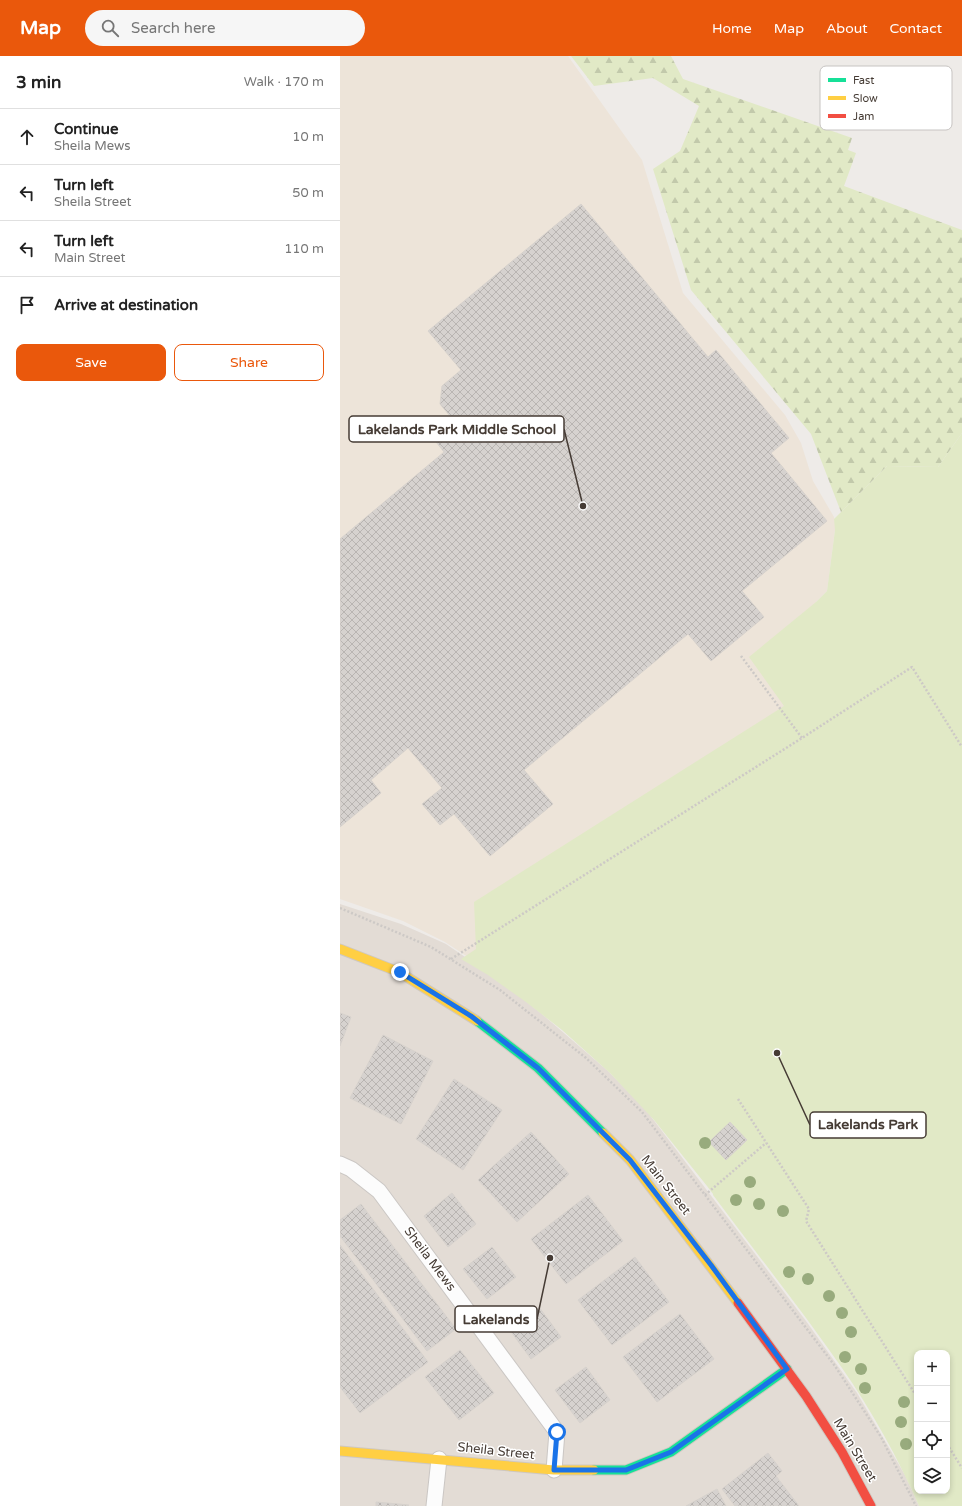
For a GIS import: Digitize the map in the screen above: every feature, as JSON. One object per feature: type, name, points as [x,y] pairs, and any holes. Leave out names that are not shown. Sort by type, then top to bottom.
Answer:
[{"type":"street","name":"Main Street","points":[[340,949],[400,972],[471,1016],[538,1068],[630,1160],[711,1265],[806,1396],[842,1452],[871,1506]]},
{"type":"street","name":"Sheila Street","points":[[340,1451],[554,1470],[626,1470],[671,1452],[787,1369]]},
{"type":"lane","name":"Sheila Mews","points":[[340,1164],[351,1169],[379,1191],[557,1432],[554,1470]]},
{"type":"lane","points":[[434,1506],[439,1459]]},
{"type":"path","points":[[741,656],[802,738]]},
{"type":"path","points":[[451,959],[912,667],[962,747]]},
{"type":"path","points":[[738,1099],[809,1209],[806,1222],[914,1392]]},
{"type":"path","points":[[705,1195],[766,1143]]},
{"type":"path","points":[[950,1449],[962,1468]]},
{"type":"shaded area","points":[[340,56],[568,56],[642,160],[683,293],[785,415],[801,443],[813,481],[834,517],[835,522],[827,591],[816,602],[884,644],[477,963],[445,942],[403,921],[340,899]]},
{"type":"shaded area","points":[[340,904],[401,924],[446,944],[502,982],[543,1015],[608,1071],[646,1110],[806,1321],[857,1393],[905,1475],[919,1506],[340,1506]]},
{"type":"green space","points":[[571,56],[671,56],[683,79],[820,127],[820,130],[829,130],[852,138],[848,150],[856,153],[844,186],[962,230],[962,433],[938,467],[887,466],[841,512],[811,434],[691,290],[653,169],[680,151],[699,106],[653,78],[594,86]]},
{"type":"green space","points":[[962,433],[962,1506],[919,1506],[884,1435],[842,1368],[811,1324],[707,1186],[654,1120],[610,1073],[562,1030],[488,975],[461,959],[476,949],[474,902],[784,706],[749,657],[816,602],[827,591],[835,530],[834,519],[887,466],[938,467]]},
{"type":"building","points":[[581,204],[708,357],[716,350],[789,438],[771,453],[827,521],[742,591],[764,617],[711,661],[688,634],[524,770],[553,804],[490,856],[454,814],[440,825],[422,804],[442,788],[408,748],[371,780],[381,793],[340,827],[340,539],[444,452],[429,433],[450,416],[440,404],[442,386],[461,370],[428,331]]},
{"type":"building","points":[[340,1013],[351,1017],[340,1046]]},
{"type":"building","points":[[383,1035],[433,1061],[401,1124],[350,1098]]},
{"type":"building","points":[[454,1079],[502,1110],[463,1170],[416,1139]]},
{"type":"building","points":[[730,1122],[747,1140],[726,1160],[709,1142]]},
{"type":"building","points":[[531,1132],[569,1174],[517,1222],[478,1180]]},
{"type":"building","points":[[452,1193],[476,1224],[448,1247],[424,1216]]},
{"type":"building","points":[[588,1195],[623,1241],[566,1284],[531,1239]]},
{"type":"building","points":[[361,1204],[456,1329],[427,1351],[340,1236],[340,1220]]},
{"type":"building","points":[[340,1245],[428,1362],[360,1413],[340,1387]]},
{"type":"building","points":[[492,1247],[516,1277],[487,1299],[463,1269]]},
{"type":"building","points":[[635,1257],[669,1302],[612,1345],[578,1300]]},
{"type":"building","points":[[539,1307],[561,1337],[531,1359],[509,1329]]},
{"type":"building","points":[[680,1314],[714,1359],[657,1402],[623,1357]]},
{"type":"building","points":[[460,1350],[494,1393],[459,1420],[425,1377]]},
{"type":"building","points":[[586,1367],[610,1400],[580,1423],[555,1390]]},
{"type":"building","points":[[768,1453],[782,1471],[776,1476],[799,1506],[735,1506],[722,1489]]},
{"type":"building","points":[[717,1489],[726,1506],[686,1506]]},
{"type":"building","points":[[376,1502],[409,1505],[376,1506]]},
{"type":"traffic: fast","points":[[477,1021],[538,1068],[603,1133]]},
{"type":"traffic: fast","points":[[594,1470],[626,1470],[671,1452],[787,1369]]},
{"type":"traffic: slow","points":[[340,949],[399,972],[477,1021]]},
{"type":"traffic: slow","points":[[603,1133],[630,1160],[738,1303]]},
{"type":"traffic: slow","points":[[340,1451],[554,1470],[594,1470]]},
{"type":"traffic: jam","points":[[738,1303],[806,1396],[842,1452],[871,1506]]},
{"type":"place","name":"Lakelands Park Middle School","points":[[583,506]]},
{"type":"place","name":"Lakelands Park","points":[[777,1053]]},
{"type":"place","name":"Lakelands","points":[[550,1258]]},
{"type":"route","points":[[400,972],[471,1016],[538,1068],[630,1160],[711,1265],[787,1369],[671,1452],[626,1470],[554,1470],[557,1432]]}]
